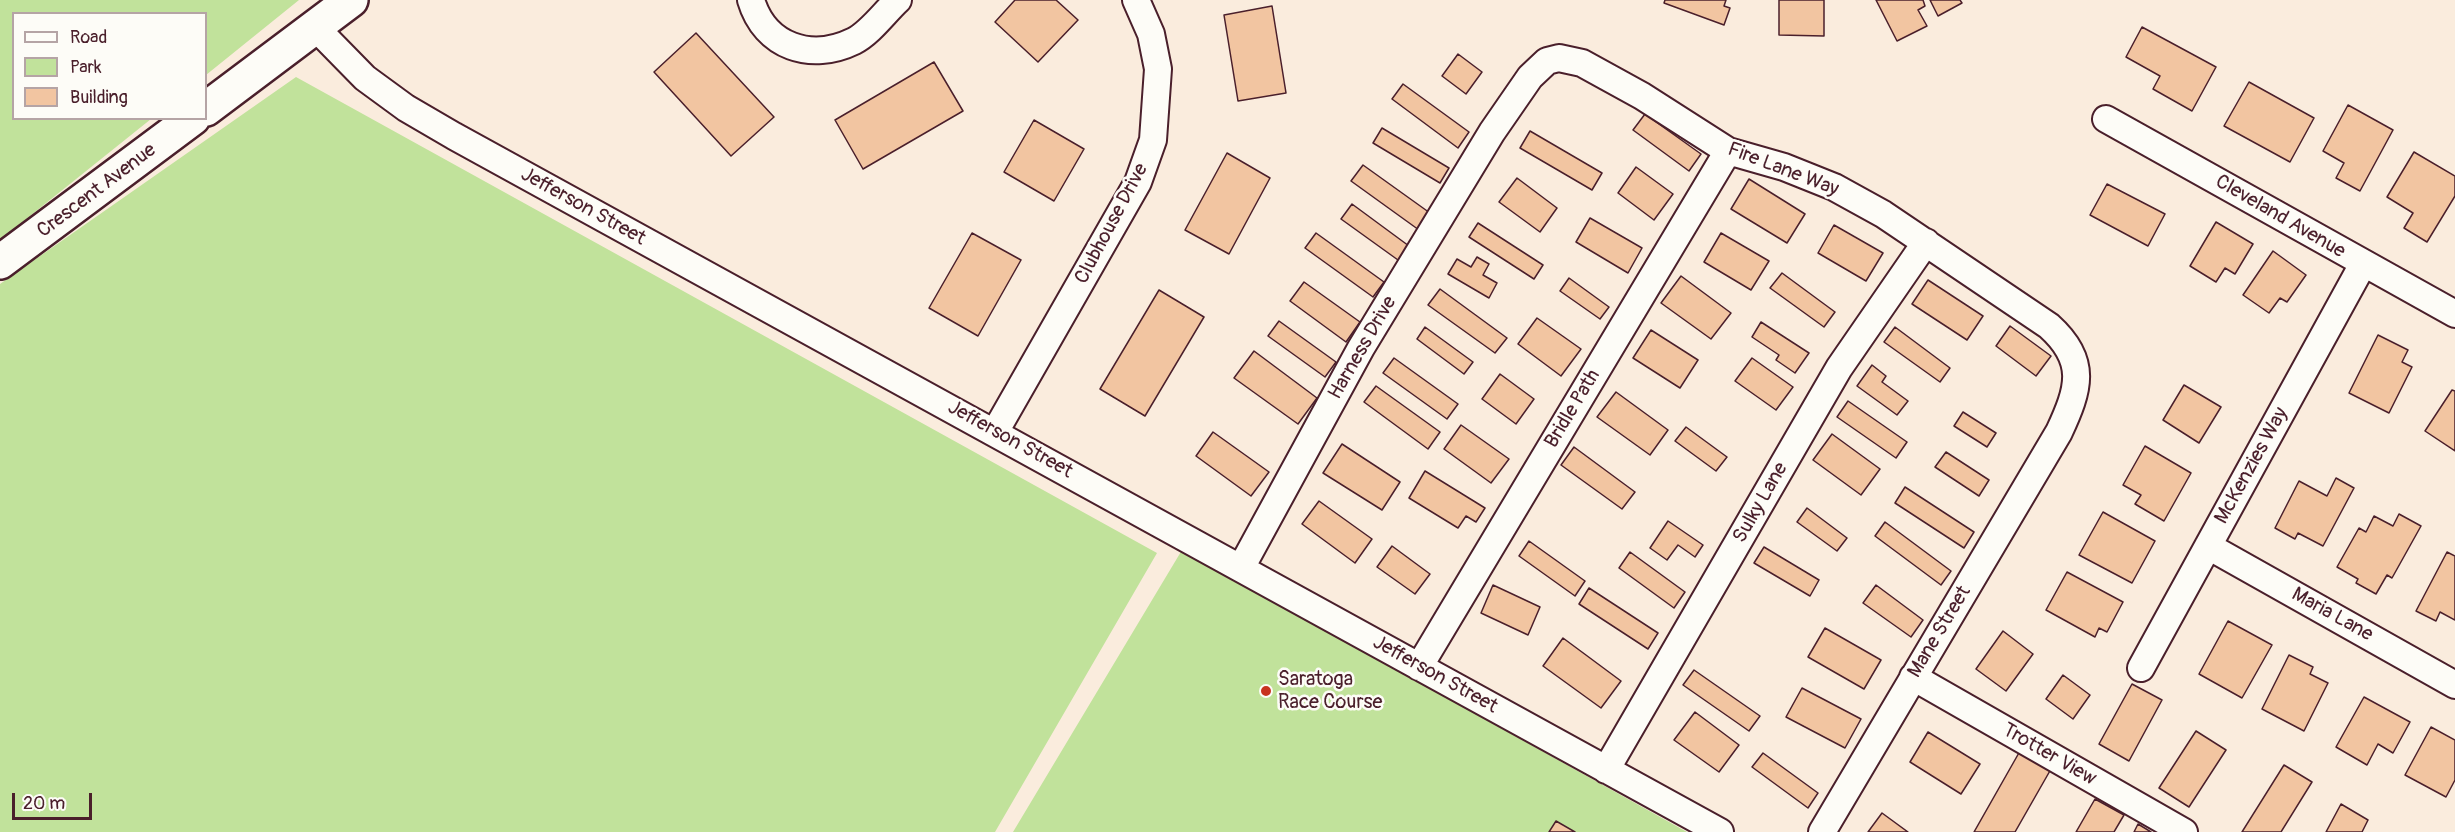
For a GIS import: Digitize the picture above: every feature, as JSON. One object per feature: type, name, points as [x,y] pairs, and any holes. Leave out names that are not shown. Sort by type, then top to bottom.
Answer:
[{"type":"street","points":[[207,108],[351,0]]},
{"type":"street","points":[[751,0],[756,17],[776,39],[803,51],[832,49],[856,40],[898,0]]},
{"type":"street","name":"Clubhouse Drive","points":[[994,432],[1138,182],[1153,140],[1158,69],[1151,34],[1136,0]]},
{"type":"street","name":"Jefferson Street","points":[[315,27],[365,78],[406,108],[1720,832]]},
{"type":"street","name":"Fire Lane Way","points":[[1492,132],[1538,67],[1559,58],[1571,58],[1642,96],[1728,151],[1784,166],[1834,187],[1926,242],[2049,326],[2063,339],[2073,355],[2077,374],[2076,393],[2059,432]]},
{"type":"street","name":"Cleveland Avenue","points":[[2106,118],[2455,314]]},
{"type":"street","name":"Crescent Avenue","points":[[0,262],[190,120]]},
{"type":"street","name":"Harness Drive","points":[[1241,568],[1362,348],[1492,132]]},
{"type":"street","name":"Bridle Path","points":[[1419,667],[1728,151]]},
{"type":"street","name":"Sulky Lane","points":[[1606,770],[1839,368],[1926,242]]},
{"type":"street","name":"McKenzies Way","points":[[2142,668],[2363,264]]},
{"type":"street","name":"Mane Street","points":[[1822,832],[2059,432]]},
{"type":"street","name":"Maria Lane","points":[[2208,546],[2455,685]]},
{"type":"street","name":"Trotter View","points":[[1913,677],[2184,832]]},
{"type":"green space","points":[[0,0],[299,0],[207,74],[207,12],[12,12],[12,120],[150,120],[0,240]]},
{"type":"green space","points":[[296,77],[1157,553],[995,832],[0,832],[0,284]]},
{"type":"green space","name":"Saratoga Race Course","points":[[1182,550],[1687,832],[1013,832]]},
{"type":"building","points":[[1015,0],[1056,0],[1078,20],[1038,62],[995,22]]},
{"type":"building","points":[[1665,0],[1726,0],[1724,6],[1730,8],[1724,25],[1664,3]]},
{"type":"building","points":[[1779,0],[1824,0],[1824,36],[1779,35]]},
{"type":"building","points":[[1876,0],[1923,0],[1925,6],[1918,10],[1927,26],[1897,41]]},
{"type":"building","points":[[1930,0],[1960,0],[1962,3],[1938,16]]},
{"type":"building","points":[[1272,6],[1286,93],[1238,101],[1224,15]]},
{"type":"building","points":[[2142,27],[2216,67],[2192,111],[2153,89],[2160,76],[2126,57]]},
{"type":"building","points":[[696,33],[774,117],[731,156],[654,72]]},
{"type":"building","points":[[1458,54],[1482,72],[1466,94],[1442,76]]},
{"type":"building","points":[[934,62],[963,111],[863,169],[835,120]]},
{"type":"building","points":[[2249,82],[2314,118],[2290,162],[2224,126]]},
{"type":"building","points":[[1403,84],[1469,132],[1458,148],[1392,99]]},
{"type":"building","points":[[2348,105],[2393,130],[2360,191],[2336,178],[2344,163],[2323,151]]},
{"type":"building","points":[[1645,114],[1701,154],[1689,171],[1633,130]]},
{"type":"building","points":[[1034,120],[1084,149],[1054,201],[1004,172]]},
{"type":"building","points":[[1382,128],[1449,168],[1440,183],[1373,143]]},
{"type":"building","points":[[1530,131],[1602,173],[1592,190],[1520,148]]},
{"type":"building","points":[[2414,152],[2455,176],[2455,196],[2427,242],[2404,228],[2413,213],[2387,197]]},
{"type":"building","points":[[1227,153],[1270,178],[1229,254],[1185,230]]},
{"type":"building","points":[[1363,165],[1430,213],[1419,230],[1351,181]]},
{"type":"building","points":[[1636,167],[1673,194],[1654,220],[1618,193]]},
{"type":"building","points":[[1517,178],[1557,208],[1540,232],[1499,202]]},
{"type":"building","points":[[1749,179],[1805,214],[1787,243],[1731,209]]},
{"type":"building","points":[[2107,184],[2165,214],[2148,246],[2090,215]]},
{"type":"building","points":[[1352,204],[1409,246],[1398,260],[1341,219]]},
{"type":"building","points":[[1590,218],[1642,248],[1628,273],[1576,242]]},
{"type":"building","points":[[2216,222],[2253,244],[2235,274],[2225,268],[2216,282],[2190,266]]},
{"type":"building","points":[[1478,223],[1543,265],[1534,279],[1469,237]]},
{"type":"building","points":[[1834,225],[1883,253],[1866,281],[1818,253]]},
{"type":"building","points":[[972,233],[1021,260],[978,336],[929,308]]},
{"type":"building","points":[[1316,233],[1384,282],[1373,297],[1305,248]]},
{"type":"building","points":[[1721,233],[1769,261],[1751,290],[1704,262]]},
{"type":"building","points":[[2273,251],[2306,275],[2287,302],[2280,298],[2269,313],[2243,295]]},
{"type":"building","points":[[1477,257],[1489,264],[1483,275],[1497,283],[1489,298],[1448,274],[1457,259],[1471,267]]},
{"type":"building","points":[[1782,273],[1835,312],[1824,327],[1770,288]]},
{"type":"building","points":[[1681,276],[1731,313],[1711,339],[1661,303]]},
{"type":"building","points":[[1569,278],[1609,307],[1600,319],[1560,291]]},
{"type":"building","points":[[1928,280],[1983,316],[1967,340],[1912,304]]},
{"type":"building","points":[[1304,282],[1360,322],[1346,342],[1290,301]]},
{"type":"building","points":[[1440,289],[1507,338],[1495,353],[1428,305]]},
{"type":"building","points":[[1159,290],[1204,317],[1145,416],[1100,389]]},
{"type":"building","points":[[1537,318],[1581,349],[1561,376],[1518,344]]},
{"type":"building","points":[[1279,321],[1336,362],[1325,377],[1268,336]]},
{"type":"building","points":[[1761,322],[1809,353],[1795,373],[1776,360],[1779,355],[1752,337]]},
{"type":"building","points":[[2010,326],[2051,356],[2036,376],[1996,346]]},
{"type":"building","points":[[1425,327],[1473,362],[1464,374],[1417,339]]},
{"type":"building","points":[[1895,327],[1950,368],[1940,382],[1884,342]]},
{"type":"building","points":[[1651,330],[1698,360],[1680,388],[1633,358]]},
{"type":"building","points":[[2378,335],[2408,350],[2402,362],[2412,367],[2389,413],[2349,393]]},
{"type":"building","points":[[1254,351],[1317,398],[1298,424],[1234,378]]},
{"type":"building","points":[[1394,358],[1458,404],[1447,419],[1383,373]]},
{"type":"building","points":[[1752,358],[1793,387],[1776,410],[1735,381]]},
{"type":"building","points":[[1872,365],[1886,376],[1882,382],[1908,401],[1897,415],[1857,386]]},
{"type":"building","points":[[1500,374],[1534,399],[1516,424],[1482,399]]},
{"type":"building","points":[[2184,385],[2221,407],[2199,443],[2163,420]]},
{"type":"building","points":[[1376,386],[1440,432],[1428,449],[1364,402]]},
{"type":"building","points":[[2452,390],[2455,391],[2455,451],[2425,431]]},
{"type":"building","points":[[1616,392],[1668,430],[1650,455],[1597,417]]},
{"type":"building","points":[[1848,401],[1907,442],[1896,458],[1837,417]]},
{"type":"building","points":[[1963,412],[1996,433],[1987,447],[1954,426]]},
{"type":"building","points":[[1461,425],[1509,459],[1491,483],[1444,449]]},
{"type":"building","points":[[1686,427],[1727,457],[1716,471],[1675,441]]},
{"type":"building","points":[[1213,432],[1269,472],[1251,496],[1196,456]]},
{"type":"building","points":[[1832,434],[1880,469],[1861,495],[1813,460]]},
{"type":"building","points":[[1342,444],[1400,482],[1382,510],[1323,473]]},
{"type":"building","points":[[2145,446],[2191,473],[2164,521],[2135,504],[2141,495],[2123,485]]},
{"type":"building","points":[[1574,447],[1635,492],[1622,509],[1561,465]]},
{"type":"building","points":[[1946,452],[1989,480],[1979,496],[1935,467]]},
{"type":"building","points":[[1425,471],[1485,508],[1476,522],[1466,516],[1458,528],[1409,498]]},
{"type":"building","points":[[2336,478],[2354,488],[2323,546],[2298,533],[2295,539],[2275,528],[2299,481],[2327,496]]},
{"type":"building","points":[[1905,487],[1974,532],[1964,548],[1895,503]]},
{"type":"building","points":[[1319,501],[1372,539],[1355,563],[1302,524]]},
{"type":"building","points":[[1807,508],[1847,538],[1837,551],[1797,522]]},
{"type":"building","points":[[2103,512],[2155,541],[2132,583],[2079,555]]},
{"type":"building","points":[[2399,514],[2421,526],[2392,578],[2387,575],[2376,594],[2356,583],[2358,579],[2337,567],[2359,528],[2366,532],[2374,516],[2393,526]]},
{"type":"building","points":[[1668,521],[1703,545],[1695,557],[1678,545],[1667,560],[1650,548]]},
{"type":"building","points":[[1885,522],[1951,571],[1941,585],[1875,536]]},
{"type":"building","points":[[1529,541],[1585,581],[1575,596],[1519,556]]},
{"type":"building","points":[[1392,546],[1430,574],[1415,594],[1377,567]]},
{"type":"building","points":[[1764,547],[1819,580],[1810,596],[1754,563]]},
{"type":"building","points":[[1630,552],[1685,592],[1674,608],[1619,568]]},
{"type":"building","points":[[2447,552],[2455,556],[2455,620],[2440,612],[2436,621],[2416,611]]},
{"type":"building","points":[[2067,572],[2123,602],[2107,632],[2099,628],[2095,637],[2046,610]]},
{"type":"building","points":[[1493,585],[1540,607],[1528,635],[1481,613]]},
{"type":"building","points":[[1876,585],[1923,620],[1911,637],[1863,603]]},
{"type":"building","points":[[1589,588],[1658,633],[1648,649],[1579,604]]},
{"type":"building","points":[[2228,621],[2272,645],[2242,698],[2199,674]]},
{"type":"building","points":[[1825,628],[1881,660],[1864,689],[1808,657]]},
{"type":"building","points":[[2003,631],[2033,654],[2006,691],[1976,669]]},
{"type":"building","points":[[1563,638],[1621,681],[1601,708],[1543,666]]},
{"type":"building","points":[[2289,655],[2313,667],[2310,674],[2328,683],[2304,731],[2262,709]]},
{"type":"building","points":[[1694,670],[1760,716],[1749,731],[1683,685]]},
{"type":"building","points":[[2063,675],[2090,695],[2073,719],[2046,699]]},
{"type":"building","points":[[2132,684],[2162,700],[2129,761],[2099,744]]},
{"type":"building","points":[[1802,688],[1861,719],[1845,748],[1786,717]]},
{"type":"building","points":[[2364,697],[2410,722],[2393,753],[2378,744],[2367,765],[2336,747]]},
{"type":"building","points":[[1695,712],[1739,745],[1719,772],[1674,740]]},
{"type":"building","points":[[2431,727],[2455,740],[2455,780],[2446,797],[2405,775]]},
{"type":"building","points":[[2196,731],[2226,750],[2189,807],[2159,788]]},
{"type":"building","points":[[1928,732],[1980,764],[1961,794],[1910,762]]},
{"type":"building","points":[[2020,751],[2051,769],[2015,832],[1974,832]]},
{"type":"building","points":[[1763,753],[1818,793],[1808,808],[1752,767]]},
{"type":"building","points":[[2284,765],[2312,782],[2281,832],[2242,832]]},
{"type":"building","points":[[2095,799],[2124,815],[2114,832],[2076,832]]},
{"type":"building","points":[[2341,804],[2368,820],[2362,832],[2326,832]]},
{"type":"building","points":[[1882,813],[1908,832],[1868,832]]},
{"type":"building","points":[[1556,821],[1575,832],[1549,832]]},
{"type":"building","points":[[2138,824],[2151,832],[2134,832]]},
{"type":"place","name":"Saratoga Race Course","points":[[1266,691]]}]
